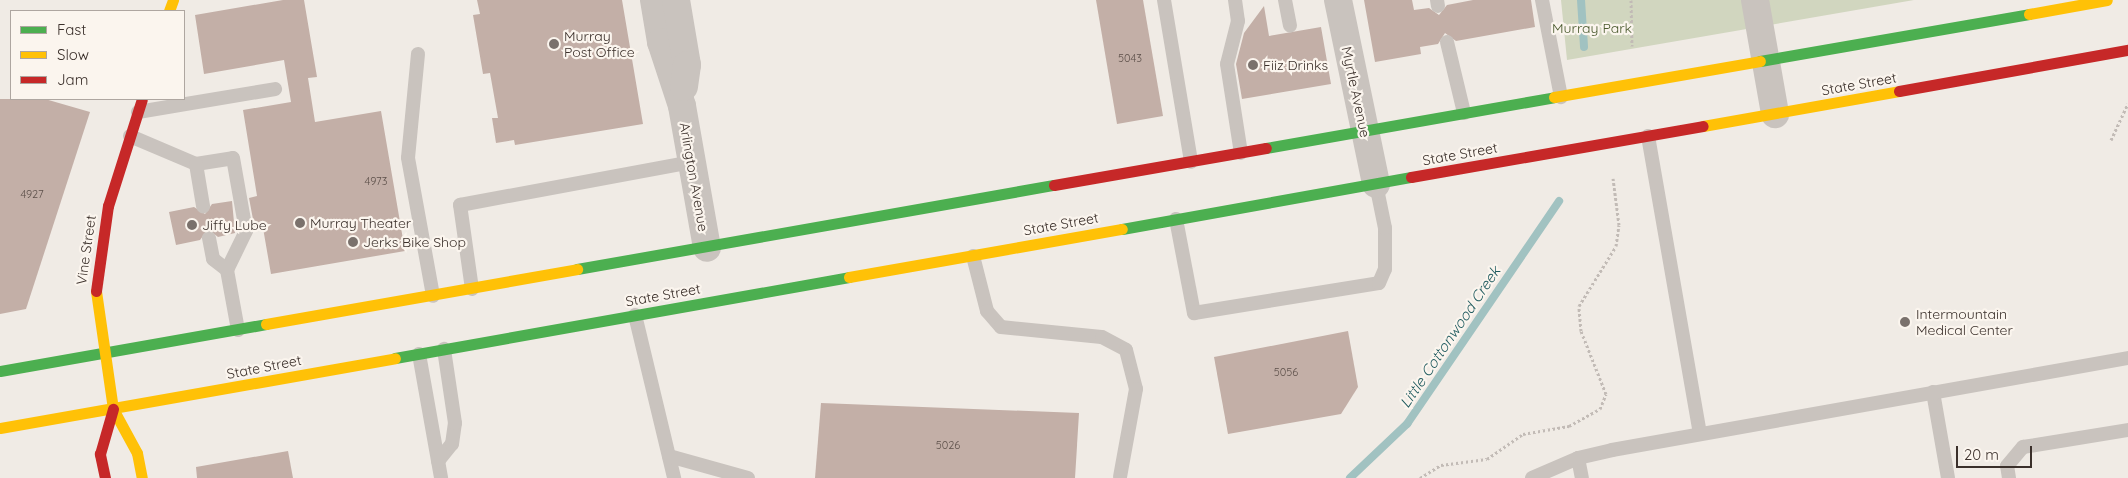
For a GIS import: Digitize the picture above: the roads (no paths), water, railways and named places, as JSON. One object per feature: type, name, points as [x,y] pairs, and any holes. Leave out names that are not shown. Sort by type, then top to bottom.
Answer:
[{"type":"main road","points":[[0,371],[2107,0]]},
{"type":"main road","name":"State Street","points":[[0,428],[2128,50]]},
{"type":"main road","name":"Vine Street","points":[[142,100],[130,136],[98,257],[95,300],[113,409],[137,453],[142,478]]},
{"type":"main road","name":"Vine Street","points":[[104,478],[100,454],[113,409]]},
{"type":"street","name":"Arlington Avenue","points":[[654,0],[661,42],[682,106],[707,248]]},
{"type":"street","name":"Arlington Avenue","points":[[676,0],[687,65],[682,106]]},
{"type":"street","name":"Myrtle Avenue","points":[[1338,0],[1376,184]]},
{"type":"street","points":[[1755,0],[1775,114]]},
{"type":"lane","points":[[1164,0],[1191,162]]},
{"type":"lane","points":[[1235,0],[1238,21],[1227,64],[1241,153]]},
{"type":"lane","points":[[1285,0],[1290,26]]},
{"type":"lane","points":[[1542,0],[1560,97]]},
{"type":"lane","points":[[1447,42],[1464,113]]},
{"type":"lane","points":[[418,54],[408,158],[433,296]]},
{"type":"lane","points":[[138,112],[275,89]]},
{"type":"lane","points":[[130,136],[196,164],[232,158],[246,231],[227,270],[238,330]]},
{"type":"lane","points":[[1648,136],[1700,433]]},
{"type":"lane","points":[[472,289],[460,204],[691,162]]},
{"type":"lane","points":[[196,164],[203,206]]},
{"type":"lane","points":[[1176,219],[1194,312],[1379,283],[1385,269],[1386,236],[1376,184]]},
{"type":"lane","points":[[209,238],[213,258],[227,270]]},
{"type":"lane","points":[[973,256],[987,311],[1001,327],[1102,337],[1126,350],[1136,388],[1120,477]]},
{"type":"lane","points":[[635,315],[674,478]]},
{"type":"lane","points":[[438,460],[452,444],[455,423],[444,349]]},
{"type":"lane","points":[[419,354],[441,478]]},
{"type":"lane","points":[[1532,478],[1578,458],[1700,433],[2128,358]]},
{"type":"lane","points":[[1933,392],[1948,478]]},
{"type":"lane","points":[[2009,478],[2007,466],[2023,447],[2128,430]]},
{"type":"lane","points":[[668,456],[748,478]]},
{"type":"lane","points":[[1578,458],[1582,478]]},
{"type":"waterway","name":"Little Cottonwood Creek","points":[[1581,0],[1584,47]]},
{"type":"waterway","name":"Little Cottonwood Creek","points":[[1350,478],[1407,424],[1559,201]]},
{"type":"place","name":"Murray Post Office","points":[[554,44]]},
{"type":"place","name":"Fiiz Drinks","points":[[1253,65]]},
{"type":"place","name":"Murray Theater","points":[[300,223]]},
{"type":"place","name":"Jiffy Lube","points":[[192,225]]},
{"type":"place","name":"Jerks Bike Shop","points":[[353,242]]},
{"type":"place","name":"Intermountain Medical Center","points":[[1905,322]]},
{"type":"park label","name":"Murray Park","points":[[1592,28]]}]
